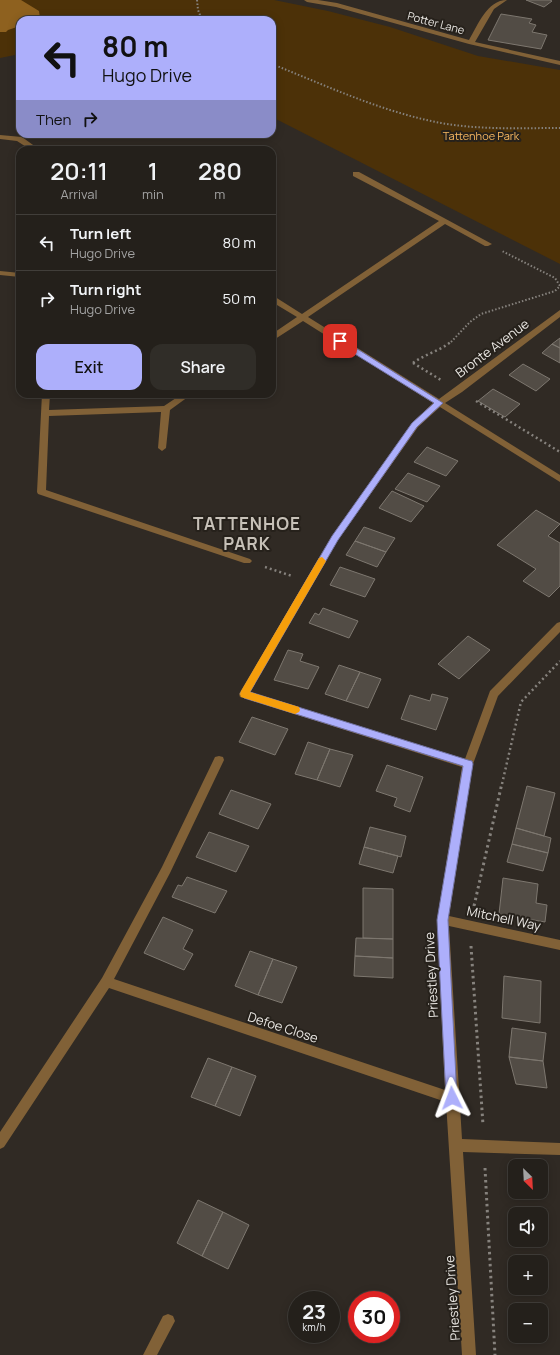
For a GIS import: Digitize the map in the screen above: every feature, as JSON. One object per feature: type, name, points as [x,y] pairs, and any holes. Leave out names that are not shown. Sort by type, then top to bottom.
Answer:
[{"type":"street","name":"Potter Lane","points":[[307,0],[337,5],[471,43],[560,63]]},
{"type":"street","points":[[337,5],[342,0]]},
{"type":"street","points":[[471,43],[492,8],[504,0]]},
{"type":"street","points":[[0,137],[19,139],[30,146]]},
{"type":"street","points":[[356,174],[488,244]]},
{"type":"street","points":[[276,335],[444,221]]},
{"type":"street","points":[[0,273],[16,275]]},
{"type":"street","points":[[276,301],[560,479]]},
{"type":"street","name":"Bronte Avenue","points":[[468,764],[244,694],[335,538],[415,425],[439,403],[459,390],[560,313]]},
{"type":"street","points":[[46,398],[41,492],[247,561]]},
{"type":"street","points":[[46,413],[166,409],[182,398]]},
{"type":"street","points":[[162,448],[166,409]]},
{"type":"street","name":"Priestley Drive","points":[[469,1355],[452,1098],[443,920],[468,764],[494,694],[560,626]]},
{"type":"street","points":[[0,1143],[106,982],[166,870],[219,760]]},
{"type":"street","name":"Mitchell Way","points":[[443,920],[560,945]]},
{"type":"street","name":"Defoe Close","points":[[106,982],[452,1098]]},
{"type":"street","points":[[456,1145],[560,1149]]},
{"type":"street","points":[[150,1355],[168,1321]]},
{"type":"path","points":[[197,0],[200,16]]},
{"type":"path","points":[[276,66],[381,108],[442,123],[496,128],[560,128]]},
{"type":"path","points":[[413,363],[419,357],[446,346],[470,320],[481,314],[555,291],[560,286],[555,278],[488,244]]},
{"type":"path","points":[[406,359],[560,452]]},
{"type":"path","points":[[247,561],[309,582]]},
{"type":"path","points":[[495,1355],[470,925],[521,702],[560,661]]},
{"type":"green space","name":"Tattenhoe Park","points":[[0,0],[274,0],[328,11],[390,27],[478,56],[560,70],[560,264],[276,119],[276,16],[16,16],[16,55],[0,58]]},
{"type":"shaded area","points":[[0,0],[21,0],[39,11],[40,16],[16,16],[16,27],[6,32],[0,32]]},
{"type":"building","points":[[526,0],[550,0],[552,1],[544,7]]},
{"type":"building","points":[[501,14],[532,19],[529,23],[536,25],[532,32],[547,35],[541,49],[488,40]]},
{"type":"building","points":[[560,338],[560,348],[552,344]]},
{"type":"building","points":[[552,344],[560,348],[560,363],[542,353]]},
{"type":"building","points":[[523,364],[550,379],[536,391],[509,375]]},
{"type":"building","points":[[493,389],[520,404],[505,417],[478,401]]},
{"type":"building","points":[[427,447],[458,461],[446,476],[414,462]]},
{"type":"building","points":[[408,473],[440,486],[427,502],[395,489]]},
{"type":"building","points":[[392,491],[424,506],[411,522],[379,508]]},
{"type":"building","points":[[536,510],[560,524],[548,536],[560,543],[560,586],[549,597],[523,581],[536,569],[497,545]]},
{"type":"building","points":[[364,527],[395,538],[386,552],[355,541]]},
{"type":"building","points":[[355,541],[386,552],[377,567],[346,555]]},
{"type":"building","points":[[340,567],[375,579],[365,597],[330,585]]},
{"type":"building","points":[[323,608],[358,621],[349,638],[309,623],[315,613],[319,615]]},
{"type":"building","points":[[468,636],[490,650],[459,679],[438,664]]},
{"type":"building","points":[[288,650],[303,654],[300,661],[319,667],[308,689],[274,680]]},
{"type":"building","points":[[339,665],[360,672],[346,701],[325,694]]},
{"type":"building","points":[[360,672],[381,679],[368,708],[346,701]]},
{"type":"building","points":[[432,694],[448,698],[436,730],[401,719],[410,695],[430,701]]},
{"type":"building","points":[[252,717],[288,729],[275,755],[239,742]]},
{"type":"building","points":[[308,742],[330,749],[317,780],[295,774]]},
{"type":"building","points":[[330,749],[353,755],[340,787],[317,780]]},
{"type":"building","points":[[387,765],[423,777],[410,812],[394,806],[397,798],[376,791]]},
{"type":"building","points":[[527,786],[555,793],[544,836],[516,828]]},
{"type":"building","points":[[231,790],[271,804],[258,829],[219,814]]},
{"type":"building","points":[[370,827],[406,836],[401,857],[364,847]]},
{"type":"building","points":[[516,828],[551,838],[548,853],[512,844]]},
{"type":"building","points":[[209,832],[249,846],[236,872],[196,857]]},
{"type":"building","points":[[512,844],[548,853],[543,871],[507,862]]},
{"type":"building","points":[[364,847],[398,856],[393,873],[359,864]]},
{"type":"building","points":[[187,877],[227,891],[215,913],[172,897],[178,885],[182,886]]},
{"type":"building","points":[[503,878],[538,884],[536,903],[547,905],[545,922],[499,914]]},
{"type":"building","points":[[363,888],[393,889],[393,939],[363,938]]},
{"type":"building","points":[[163,917],[193,930],[183,949],[193,954],[184,970],[144,953]]},
{"type":"building","points":[[356,938],[393,939],[393,958],[355,956]]},
{"type":"building","points":[[250,951],[273,959],[258,995],[235,986]]},
{"type":"building","points":[[355,956],[393,958],[393,978],[354,976]]},
{"type":"building","points":[[273,959],[297,967],[282,1003],[258,995]]},
{"type":"building","points":[[504,976],[541,981],[540,1023],[502,1018]]},
{"type":"building","points":[[512,1028],[546,1033],[543,1061],[509,1057]]},
{"type":"building","points":[[509,1057],[543,1061],[547,1088],[516,1084]]},
{"type":"building","points":[[208,1058],[232,1067],[215,1106],[191,1097]]},
{"type":"building","points":[[232,1067],[256,1076],[240,1116],[215,1106]]},
{"type":"building","points":[[198,1200],[223,1212],[202,1256],[177,1243]]},
{"type":"building","points":[[223,1212],[249,1225],[228,1269],[202,1256]]},
{"type":"slow traffic","points":[[295,710],[244,694],[322,561]]},
{"type":"district","name":"TATTENHOE PARK","points":[[247,534]]},
{"type":"route","points":[[340,341],[439,403],[415,425],[335,538],[244,694],[468,764],[443,920],[452,1098]]}]
